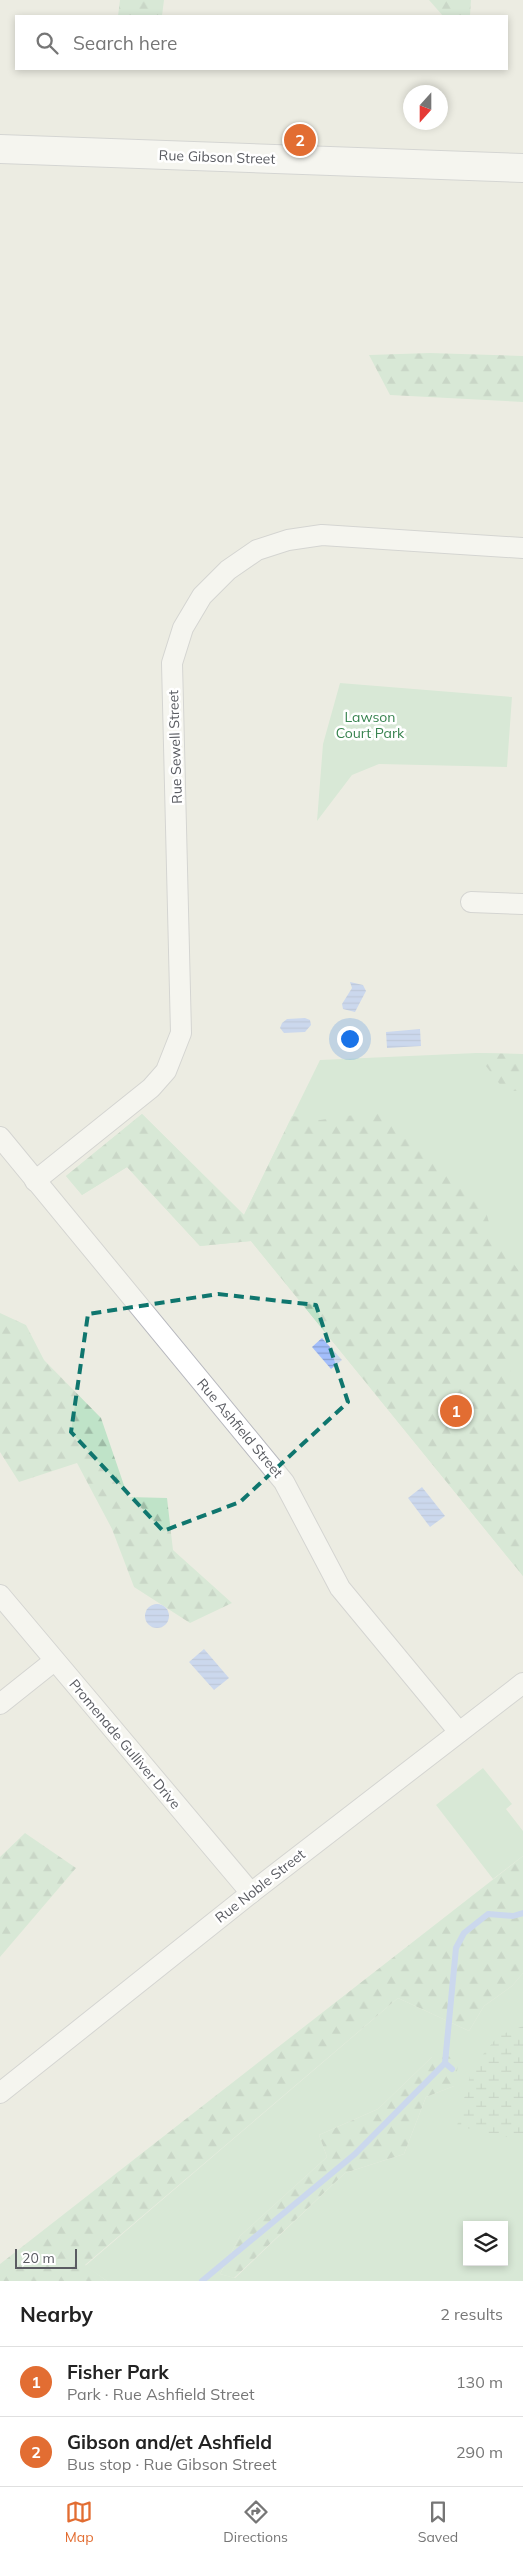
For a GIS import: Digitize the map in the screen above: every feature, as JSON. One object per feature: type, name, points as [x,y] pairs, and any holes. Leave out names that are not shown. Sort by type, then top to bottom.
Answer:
[{"type":"main road","name":"Rue Gibson Street","points":[[0,149],[523,168]]},
{"type":"street","name":"Rue Sewell Street","points":[[36,1181],[151,1088],[166,1071],[182,1033],[172,663],[183,628],[202,596],[228,570],[257,550],[288,540],[322,535],[523,548]]},
{"type":"street","points":[[471,902],[523,904]]},
{"type":"street","name":"Rue Ashfield Street","points":[[0,1138],[284,1482],[340,1588],[459,1732]]},
{"type":"street","name":"Promenade Gulliver Drive","points":[[0,1595],[251,1893]]},
{"type":"street","points":[[0,1704],[54,1661]]},
{"type":"street","name":"Rue Noble Street","points":[[0,2093],[251,1893],[523,1683]]},
{"type":"highlighted area","points":[[218,1294],[316,1305],[348,1402],[240,1502],[163,1531],[71,1432],[88,1314]]},
{"type":"green space","points":[[120,0],[164,0],[162,15],[118,15]]},
{"type":"green space","points":[[429,0],[471,0],[470,15],[442,15]]},
{"type":"green space","points":[[430,353],[523,356],[523,402],[390,395],[369,355]]},
{"type":"green space","name":"Lawson Court Park","points":[[340,683],[512,697],[507,767],[379,764],[352,775],[317,821],[323,744]]},
{"type":"green space","points":[[476,1053],[523,1054],[523,1576],[251,1241],[200,1246],[127,1167],[82,1195],[66,1176],[142,1114],[244,1215],[320,1060]]},
{"type":"green space","points":[[476,1053],[523,1054],[523,1091],[505,1091]]},
{"type":"green space","points":[[387,1110],[462,1189],[484,1205],[492,1233],[523,1277],[523,1340],[509,1367],[523,1401],[523,1576],[251,1241],[200,1246],[127,1167],[82,1195],[66,1176],[142,1114],[244,1215],[292,1116],[320,1120]]},
{"type":"green space","points":[[0,1313],[26,1325],[44,1360],[101,1418],[128,1497],[167,1498],[173,1550],[232,1603],[190,1623],[134,1587],[112,1529],[77,1463],[19,1482],[0,1452]]},
{"type":"green space","points":[[483,1768],[512,1804],[506,1809],[523,1831],[523,1856],[493,1879],[436,1805]]},
{"type":"green space","points":[[25,1833],[76,1868],[0,1957],[0,1857]]},
{"type":"green space","points":[[523,1856],[523,1973],[512,1986],[484,2006],[469,2031],[398,1998],[85,2265],[107,2281],[0,2281],[0,2264]]},
{"type":"green space","points":[[523,1973],[523,2281],[107,2281],[85,2266],[398,1998],[469,2031],[484,2006],[512,1986]],"holes":[[[432,2057],[454,2086],[426,2097],[404,2154],[345,2173],[235,2278],[220,2274],[240,2236],[327,2157],[319,2135],[378,2109]]]},
{"type":"green space","points":[[523,2026],[523,2137],[512,2138],[457,2126],[472,2068],[498,2036]]},
{"type":"green space","points":[[460,2056],[454,2086],[426,2097],[404,2154],[345,2173],[234,2278],[220,2274],[240,2236],[327,2157],[319,2135],[378,2109],[432,2057]]},
{"type":"water","points":[[350,982],[363,985],[366,991],[355,1012],[343,1009],[342,1004],[352,988]]},
{"type":"water","points":[[305,1018],[310,1020],[311,1025],[305,1032],[284,1033],[280,1028],[287,1019]]},
{"type":"water","points":[[420,1029],[421,1046],[387,1048],[386,1032]]},
{"type":"water","points":[[322,1338],[342,1360],[331,1369],[312,1347]]},
{"type":"water","points":[[422,1487],[445,1516],[430,1527],[408,1498]]},
{"type":"water","points":[[157,1604],[165,1608],[169,1616],[165,1624],[157,1628],[149,1624],[145,1616],[149,1608]]},
{"type":"water","points":[[204,1649],[229,1678],[214,1690],[189,1662]]},
{"type":"waterway","points":[[202,2281],[355,2154],[445,2063],[456,1948],[464,1933],[488,1914],[513,1916],[523,1913]]},
{"type":"waterway","points":[[445,2063],[452,2069]]},
{"type":"place","name":"Gibson and/et Ashfield","points":[[300,140]]},
{"type":"place","name":"Fisher Park","points":[[456,1411]]}]
